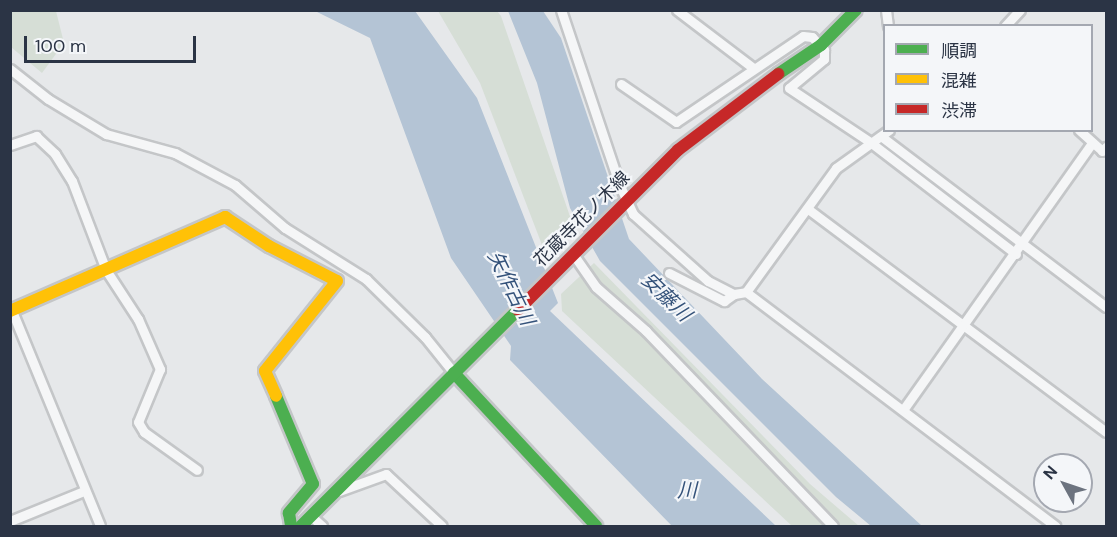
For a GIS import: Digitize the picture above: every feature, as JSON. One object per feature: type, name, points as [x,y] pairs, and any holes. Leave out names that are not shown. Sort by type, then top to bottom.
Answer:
[{"type":"street","points":[[561,10],[623,203],[708,281],[734,294]]},
{"type":"street","points":[[677,10],[753,68]]},
{"type":"street","name":"花蔵寺花ノ木線","points":[[301,526],[623,203],[716,118],[821,45],[856,10]]},
{"type":"street","points":[[1007,24],[1020,10]]},
{"type":"street","points":[[621,84],[676,122],[803,36],[812,37],[821,45],[824,59],[789,88],[870,142],[1016,254]]},
{"type":"street","points":[[10,69],[48,99],[106,134],[175,153],[235,185],[285,228],[366,279],[425,337],[593,526]]},
{"type":"street","points":[[1081,132],[1105,151]]},
{"type":"street","points":[[669,273],[724,301],[734,294],[746,292],[836,168],[870,142],[885,134],[1023,244],[1107,307]]},
{"type":"street","points":[[10,145],[36,136],[55,154],[72,181],[106,270],[138,319],[160,369],[138,422],[144,432],[197,470]]},
{"type":"street","points":[[903,410],[1016,254],[1092,142]]},
{"type":"street","points":[[808,209],[1107,432]]},
{"type":"street","points":[[100,526],[11,309],[225,217],[269,246],[337,281],[265,371],[313,484],[289,513],[291,526]]},
{"type":"street","points":[[572,254],[596,286],[646,331],[833,526]]},
{"type":"street","points":[[746,292],[1055,526]]},
{"type":"street","points":[[336,492],[386,474],[442,526]]},
{"type":"street","points":[[10,520],[84,491]]},
{"type":"street","points":[[311,516],[322,526]]},
{"type":"shaded area","points":[[10,11],[56,11],[64,43],[42,73],[11,47]]},
{"type":"shaded area","points":[[438,11],[497,11],[501,16],[574,228],[547,258],[480,83]]},
{"type":"shaded area","points":[[594,263],[810,484],[859,526],[792,526],[562,311],[561,294]]},
{"type":"water","points":[[315,11],[415,11],[477,98],[558,303],[550,311],[776,526],[672,526],[510,360],[511,346],[451,258],[370,38]]},
{"type":"water","name":"安藤川","points":[[508,11],[543,11],[561,38],[629,239],[762,379],[922,526],[871,526],[836,497],[600,261],[570,208],[537,83]]},
{"type":"traffic: fast","points":[[778,74],[821,45],[856,10]]},
{"type":"traffic: fast","points":[[301,526],[518,310]]},
{"type":"traffic: fast","points":[[454,373],[596,526]]},
{"type":"traffic: fast","points":[[276,396],[313,484],[289,513],[291,526]]},
{"type":"traffic: slow","points":[[10,311],[225,217],[269,246],[337,281],[265,371],[276,396]]},
{"type":"traffic: jam","points":[[518,310],[678,150],[778,74]]},
{"type":"water label","name":"矢作古川","points":[[511,288]]},
{"type":"water label","name":"川","points":[[687,490]]}]
